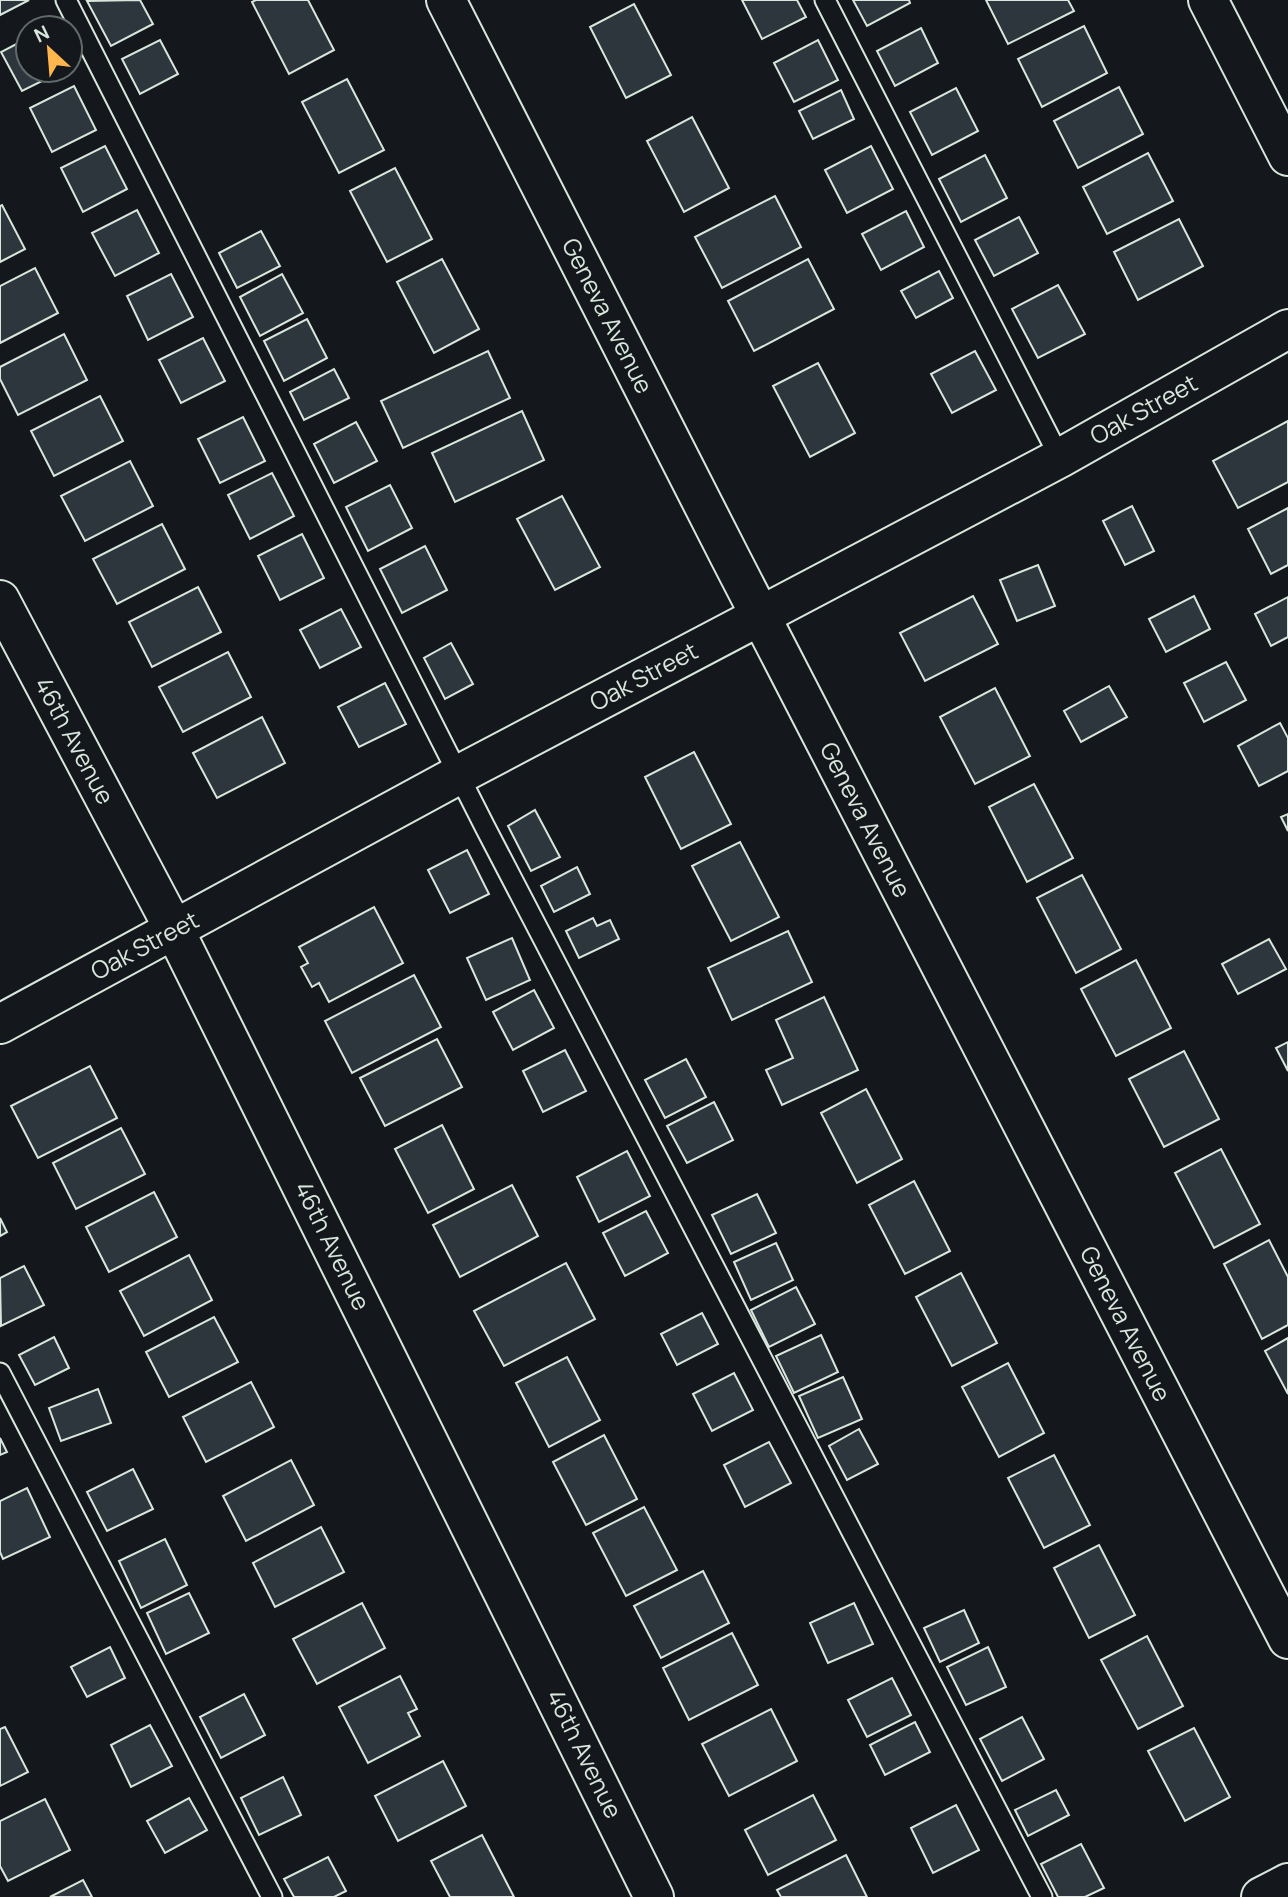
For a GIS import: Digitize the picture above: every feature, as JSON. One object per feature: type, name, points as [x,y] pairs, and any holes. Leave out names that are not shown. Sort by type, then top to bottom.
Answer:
[{"type":"street","name":"Geneva Avenue","points":[[446,0],[1288,1639]]},
{"type":"street","points":[[1208,0],[1288,156]]},
{"type":"street","name":"Oak Street","points":[[0,1024],[460,774],[1060,458],[1288,329]]},
{"type":"street","name":"46th Avenue","points":[[0,600],[175,931],[654,1897]]},
{"type":"street","points":[[1261,1897],[1288,1882]]},
{"type":"lane","points":[[66,0],[485,827],[1042,1897]]},
{"type":"lane","points":[[825,0],[1060,458]]},
{"type":"lane","points":[[0,1373],[272,1897]]},
{"type":"building","points":[[0,0],[29,0],[0,15]]},
{"type":"building","points":[[140,0],[153,24],[111,46],[87,1]]},
{"type":"building","points":[[308,0],[334,50],[289,74],[252,2]]},
{"type":"building","points":[[742,0],[797,0],[806,17],[762,39]]},
{"type":"building","points":[[853,0],[909,0],[910,3],[867,26]]},
{"type":"building","points":[[986,0],[1068,0],[1074,11],[1008,44]]},
{"type":"building","points":[[634,4],[671,75],[626,98],[590,27]]},
{"type":"building","points":[[1084,26],[1107,73],[1042,107],[1018,59]]},
{"type":"building","points":[[921,28],[938,63],[895,86],[877,51]]},
{"type":"building","points":[[160,40],[178,74],[140,94],[122,59]]},
{"type":"building","points":[[818,40],[838,80],[794,102],[774,63]]},
{"type":"building","points":[[14,45],[14,76],[1,52]]},
{"type":"building","points":[[347,79],[384,150],[339,173],[302,102]]},
{"type":"building","points":[[18,84],[36,84],[22,91]]},
{"type":"building","points":[[74,86],[96,130],[52,152],[30,108]]},
{"type":"building","points":[[1119,87],[1143,134],[1078,168],[1054,121]]},
{"type":"building","points":[[956,88],[978,131],[932,155],[910,112]]},
{"type":"building","points":[[841,90],[854,119],[813,139],[799,111]]},
{"type":"building","points":[[692,117],[729,188],[684,212],[647,141]]},
{"type":"building","points":[[105,146],[127,189],[83,212],[61,168]]},
{"type":"building","points":[[871,146],[893,189],[847,213],[825,170]]},
{"type":"building","points":[[1148,153],[1173,201],[1107,234],[1083,187]]},
{"type":"building","points":[[985,155],[1007,198],[961,222],[939,179]]},
{"type":"building","points":[[395,168],[432,239],[387,262],[350,191]]},
{"type":"building","points":[[775,196],[801,247],[722,288],[695,237]]},
{"type":"building","points":[[2,205],[25,249],[0,262],[0,206]]},
{"type":"building","points":[[137,210],[159,253],[115,276],[92,233]]},
{"type":"building","points":[[906,211],[924,247],[881,270],[862,234]]},
{"type":"building","points":[[1019,217],[1038,253],[994,276],[975,240]]},
{"type":"building","points":[[1179,219],[1203,266],[1138,300],[1114,252]]},
{"type":"building","points":[[261,231],[280,266],[237,288],[219,253]]},
{"type":"building","points":[[442,259],[479,329],[434,353],[397,282]]},
{"type":"building","points":[[808,259],[834,309],[754,351],[728,301]]},
{"type":"building","points":[[35,268],[58,313],[0,343],[0,286]]},
{"type":"building","points":[[939,271],[953,298],[916,318],[901,291]]},
{"type":"building","points":[[171,274],[193,317],[148,340],[127,296]]},
{"type":"building","points":[[282,274],[303,313],[260,336],[240,297]]},
{"type":"building","points":[[1058,285],[1085,334],[1038,358],[1012,309]]},
{"type":"building","points":[[307,319],[327,358],[284,381],[264,341]]},
{"type":"building","points":[[64,334],[87,380],[18,415],[0,379],[0,367]]},
{"type":"building","points":[[203,338],[225,381],[181,403],[159,360]]},
{"type":"building","points":[[488,351],[510,398],[403,448],[381,401]]},
{"type":"building","points":[[975,351],[996,390],[952,413],[931,374]]},
{"type":"building","points":[[818,363],[855,433],[810,457],[773,386]]},
{"type":"building","points":[[334,369],[349,398],[304,420],[290,392]]},
{"type":"building","points":[[100,396],[123,441],[54,476],[31,431]]},
{"type":"building","points":[[522,411],[544,460],[455,502],[432,453]]},
{"type":"building","points":[[243,417],[265,461],[220,483],[198,439]]},
{"type":"building","points":[[1288,421],[1288,482],[1238,508],[1213,461]]},
{"type":"building","points":[[356,422],[377,461],[334,483],[314,444]]},
{"type":"building","points":[[130,461],[153,506],[85,541],[61,496]]},
{"type":"building","points":[[272,473],[294,516],[250,539],[228,495]]},
{"type":"building","points":[[390,485],[412,528],[368,551],[346,507]]},
{"type":"building","points":[[562,496],[600,567],[555,590],[517,519]]},
{"type":"building","points":[[1132,506],[1154,551],[1125,565],[1103,521]]},
{"type":"building","points":[[1288,508],[1288,565],[1271,574],[1248,529]]},
{"type":"building","points":[[162,524],[185,569],[117,604],[93,559]]},
{"type":"building","points":[[302,534],[324,578],[280,600],[258,556]]},
{"type":"building","points":[[425,546],[447,590],[402,613],[380,569]]},
{"type":"building","points":[[1038,565],[1055,606],[1017,621],[1000,580]]},
{"type":"building","points":[[198,587],[221,632],[152,667],[129,622]]},
{"type":"building","points":[[973,596],[998,644],[925,681],[900,633]]},
{"type":"building","points":[[1194,596],[1210,629],[1166,652],[1149,619]]},
{"type":"building","points":[[1288,597],[1288,637],[1271,646],[1255,614]]},
{"type":"building","points":[[341,609],[361,647],[320,668],[300,630]]},
{"type":"building","points":[[451,643],[473,684],[445,699],[424,658]]},
{"type":"building","points":[[228,652],[251,697],[183,732],[159,687]]},
{"type":"building","points":[[1226,662],[1246,700],[1204,722],[1184,683]]},
{"type":"building","points":[[385,683],[406,724],[359,747],[338,707]]},
{"type":"building","points":[[1109,686],[1127,717],[1081,742],[1064,711]]},
{"type":"building","points":[[995,688],[1030,756],[975,784],[940,717]]},
{"type":"building","points":[[262,717],[285,763],[217,798],[193,753]]},
{"type":"building","points":[[1280,723],[1288,738],[1288,771],[1259,786],[1238,746]]},
{"type":"building","points":[[694,752],[731,824],[681,849],[645,777]]},
{"type":"building","points":[[1034,784],[1073,858],[1027,882],[989,807]]},
{"type":"building","points":[[535,810],[560,857],[531,871],[508,826]]},
{"type":"building","points":[[1288,814],[1288,831],[1281,817]]},
{"type":"building","points":[[740,842],[779,917],[731,941],[692,866]]},
{"type":"building","points":[[467,850],[489,894],[450,913],[428,870]]},
{"type":"building","points":[[577,867],[590,894],[554,912],[541,886]]},
{"type":"building","points":[[1082,875],[1121,949],[1076,973],[1037,898]]},
{"type":"building","points":[[374,907],[403,963],[329,1002],[319,983],[312,987],[301,967],[308,963],[299,947]]},
{"type":"building","points":[[593,918],[597,926],[610,920],[619,939],[579,958],[566,931]]},
{"type":"building","points":[[788,931],[812,982],[732,1020],[708,968]]},
{"type":"building","points":[[512,938],[530,980],[486,1000],[467,958]]},
{"type":"building","points":[[1269,939],[1286,969],[1238,994],[1222,964]]},
{"type":"building","points":[[1136,960],[1171,1028],[1116,1056],[1081,989]]},
{"type":"building","points":[[414,975],[441,1027],[352,1073],[325,1021]]},
{"type":"building","points":[[534,990],[554,1028],[513,1050],[493,1012]]},
{"type":"building","points":[[824,997],[858,1070],[782,1105],[766,1070],[793,1058],[776,1020]]},
{"type":"building","points":[[437,1039],[462,1087],[385,1126],[360,1078]]},
{"type":"building","points":[[1288,1042],[1288,1071],[1276,1048]]},
{"type":"building","points":[[565,1050],[586,1091],[543,1112],[523,1071]]},
{"type":"building","points":[[1184,1051],[1219,1119],[1164,1147],[1129,1079]]},
{"type":"building","points":[[686,1059],[706,1097],[665,1118],[645,1080]]},
{"type":"building","points":[[90,1066],[117,1118],[38,1158],[11,1106]]},
{"type":"building","points":[[866,1089],[902,1159],[857,1183],[821,1113]]},
{"type":"building","points":[[714,1102],[733,1140],[687,1163],[667,1126]]},
{"type":"building","points":[[442,1125],[474,1189],[428,1213],[395,1149]]},
{"type":"building","points":[[121,1128],[145,1174],[76,1209],[53,1163]]},
{"type":"building","points":[[1221,1149],[1260,1224],[1214,1248],[1175,1173]]},
{"type":"building","points":[[627,1151],[650,1196],[599,1222],[577,1177]]},
{"type":"building","points":[[914,1181],[950,1251],[905,1274],[869,1205]]},
{"type":"building","points":[[512,1185],[538,1236],[460,1277],[433,1225]]},
{"type":"building","points":[[154,1192],[177,1237],[109,1272],[86,1227]]},
{"type":"building","points":[[757,1194],[776,1233],[731,1254],[712,1215]]},
{"type":"building","points":[[646,1211],[668,1253],[625,1276],[603,1233]]},
{"type":"building","points":[[0,1218],[7,1232],[0,1236]]},
{"type":"building","points":[[1269,1240],[1288,1277],[1288,1325],[1262,1339],[1224,1264]]},
{"type":"building","points":[[776,1243],[793,1280],[751,1300],[734,1262]]},
{"type":"building","points":[[189,1255],[212,1300],[144,1336],[120,1291]]},
{"type":"building","points":[[566,1263],[595,1319],[504,1366],[474,1311]]},
{"type":"building","points":[[24,1266],[44,1305],[1,1326],[0,1278]]},
{"type":"building","points":[[961,1273],[997,1343],[952,1366],[916,1297]]},
{"type":"building","points":[[796,1287],[815,1324],[769,1347],[751,1310]]},
{"type":"building","points":[[702,1313],[718,1344],[677,1365],[661,1334]]},
{"type":"building","points":[[214,1317],[238,1362],[169,1397],[146,1352]]},
{"type":"building","points":[[821,1335],[838,1372],[794,1393],[776,1356]]},
{"type":"building","points":[[54,1337],[69,1368],[35,1385],[19,1355]]},
{"type":"building","points":[[1288,1338],[1288,1394],[1265,1351]]},
{"type":"building","points":[[567,1357],[600,1420],[549,1447],[516,1383]]},
{"type":"building","points":[[1008,1363],[1044,1433],[999,1457],[962,1387]]},
{"type":"building","points":[[734,1373],[753,1410],[712,1431],[693,1394]]},
{"type":"building","points":[[843,1377],[862,1419],[818,1438],[799,1396]]},
{"type":"building","points":[[251,1382],[274,1427],[206,1462],[183,1417]]},
{"type":"building","points":[[98,1389],[111,1423],[61,1441],[49,1408]]},
{"type":"building","points":[[859,1429],[878,1464],[847,1480],[829,1446]]},
{"type":"building","points":[[604,1435],[637,1499],[586,1525],[553,1462]]},
{"type":"building","points":[[0,1438],[7,1452],[0,1455]]},
{"type":"building","points":[[769,1442],[791,1483],[745,1507],[724,1465]]},
{"type":"building","points":[[1054,1455],[1090,1525],[1044,1548],[1008,1478]]},
{"type":"building","points":[[291,1460],[314,1505],[246,1541],[223,1496]]},
{"type":"building","points":[[133,1469],[153,1509],[107,1531],[87,1492]]},
{"type":"building","points":[[27,1488],[50,1537],[3,1559],[0,1552],[0,1501]]},
{"type":"building","points":[[644,1507],[677,1570],[626,1596],[593,1533]]},
{"type":"building","points":[[321,1527],[344,1572],[275,1607],[253,1563]]},
{"type":"building","points":[[165,1539],[187,1585],[141,1608],[119,1561]]},
{"type":"building","points":[[1099,1545],[1135,1615],[1089,1638],[1054,1568]]},
{"type":"building","points":[[703,1571],[729,1623],[661,1658],[634,1606]]},
{"type":"building","points":[[189,1593],[209,1633],[166,1654],[147,1613]]},
{"type":"building","points":[[362,1603],[385,1648],[317,1684],[293,1639]]},
{"type":"building","points":[[854,1603],[873,1644],[828,1663],[810,1623]]},
{"type":"building","points":[[964,1610],[979,1643],[940,1662],[924,1628]]},
{"type":"building","points":[[732,1633],[758,1685],[689,1720],[663,1668]]},
{"type":"building","points":[[1147,1636],[1183,1706],[1138,1729],[1101,1660]]},
{"type":"building","points":[[110,1647],[125,1678],[87,1697],[71,1667]]},
{"type":"building","points":[[988,1647],[1006,1687],[966,1705],[947,1667]]},
{"type":"building","points":[[400,1676],[417,1709],[408,1713],[420,1736],[368,1763],[339,1707]]},
{"type":"building","points":[[892,1678],[911,1715],[867,1737],[848,1700]]},
{"type":"building","points":[[244,1694],[265,1735],[221,1758],[200,1717]]},
{"type":"building","points":[[771,1709],[797,1761],[729,1796],[702,1744]]},
{"type":"building","points":[[1022,1717],[1044,1759],[1002,1781],[980,1739]]},
{"type":"building","points":[[915,1722],[930,1752],[885,1775],[870,1745]]},
{"type":"building","points":[[150,1725],[172,1766],[131,1787],[111,1745]]},
{"type":"building","points":[[5,1727],[28,1772],[0,1786],[0,1729]]},
{"type":"building","points":[[1194,1728],[1230,1797],[1185,1821],[1148,1751]]},
{"type":"building","points":[[443,1761],[466,1806],[398,1841],[375,1796]]},
{"type":"building","points":[[283,1777],[301,1815],[259,1835],[241,1798]]},
{"type":"building","points":[[1056,1790],[1069,1815],[1028,1836],[1015,1810]]},
{"type":"building","points":[[813,1795],[836,1840],[768,1875],[745,1830]]},
{"type":"building","points":[[189,1798],[207,1830],[165,1853],[147,1821]]},
{"type":"building","points":[[45,1799],[70,1850],[8,1881],[0,1866],[0,1821]]},
{"type":"building","points":[[956,1805],[979,1850],[933,1873],[911,1828]]},
{"type":"building","points":[[482,1835],[514,1897],[450,1897],[431,1861]]},
{"type":"building","points":[[1081,1844],[1104,1888],[1085,1897],[1058,1897],[1041,1864]]},
{"type":"building","points":[[846,1855],[867,1897],[781,1897],[777,1890]]},
{"type":"building","points":[[328,1857],[346,1891],[334,1897],[294,1897],[284,1879]]},
{"type":"building","points":[[83,1880],[92,1897],[50,1897]]}]
